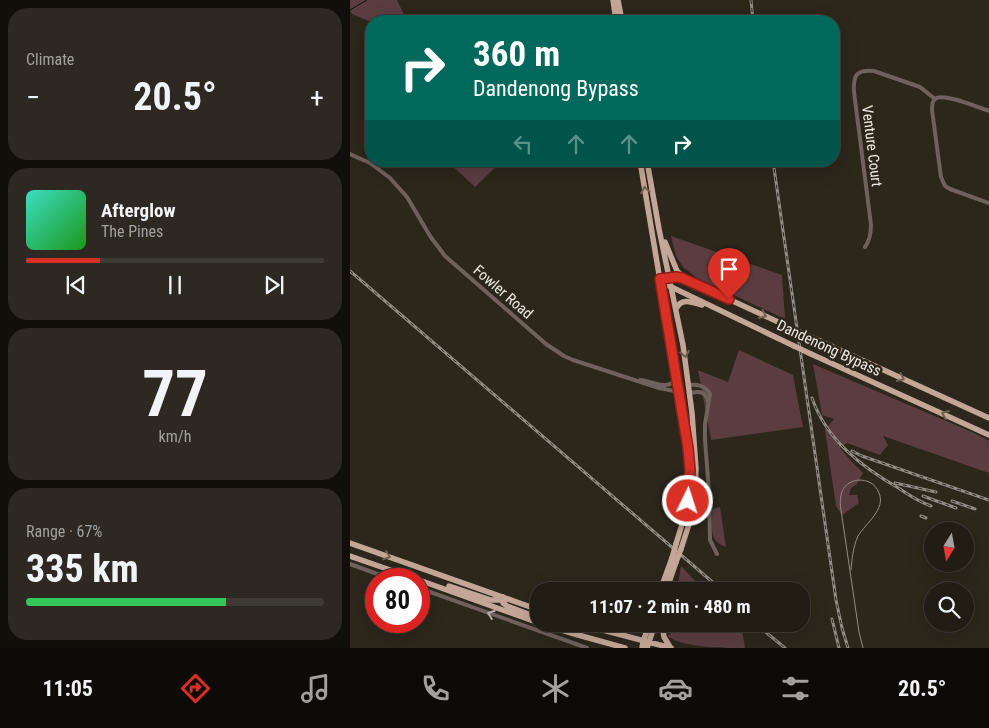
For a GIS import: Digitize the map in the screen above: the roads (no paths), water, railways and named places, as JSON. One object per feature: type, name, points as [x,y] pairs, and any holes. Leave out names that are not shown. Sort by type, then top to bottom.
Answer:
[{"type":"highway","points":[[613,0],[615,15]]},
{"type":"highway","points":[[618,0],[621,15]]},
{"type":"highway","points":[[642,167],[659,229],[677,312],[689,384],[694,441],[695,487],[691,518],[664,582]]},
{"type":"highway","points":[[646,167],[660,281],[677,378],[690,470],[688,501],[679,546]]},
{"type":"highway","points":[[659,229],[676,269],[687,280]]},
{"type":"highway","name":"Dandenong Bypass","points":[[660,281],[679,277],[687,280],[989,418]]},
{"type":"highway","name":"Dandenong Bypass","points":[[660,281],[811,354],[989,435]]},
{"type":"highway","points":[[677,312],[680,302],[686,301],[718,309]]},
{"type":"highway","points":[[679,392],[689,384]]},
{"type":"highway","points":[[679,392],[690,393]]},
{"type":"highway","points":[[350,543],[423,568]]},
{"type":"highway","points":[[350,556],[384,568]]},
{"type":"highway","points":[[669,582],[674,560]]},
{"type":"highway","points":[[430,571],[530,607]]},
{"type":"highway","points":[[430,584],[530,620]]},
{"type":"highway","points":[[436,586],[451,587],[492,601],[503,597]]},
{"type":"highway","points":[[503,597],[504,603],[507,606],[530,615]]},
{"type":"highway","points":[[568,632],[625,648]]},
{"type":"highway","points":[[574,632],[590,639]]},
{"type":"highway","points":[[608,632],[647,644],[671,648]]},
{"type":"highway","points":[[642,648],[647,644],[652,632]]},
{"type":"highway","points":[[663,632],[664,639],[671,648]]},
{"type":"street","name":"Venture Court","points":[[865,247],[871,234],[871,225],[853,82],[856,75],[860,71],[874,71],[920,87],[935,99]]},
{"type":"street","points":[[989,111],[940,97],[935,99],[932,110],[941,177],[945,186],[989,203]]},
{"type":"street","name":"Fowler Road","points":[[350,154],[365,161]]},
{"type":"street","name":"Fowler Road","points":[[375,167],[396,183],[407,197],[430,236],[445,256],[546,344],[573,360],[664,390],[679,392]]},
{"type":"street","points":[[635,380],[666,386],[673,383],[677,378]]},
{"type":"street","points":[[689,384],[697,384],[708,390],[710,394],[705,435],[710,536],[717,554]]},
{"type":"street","points":[[690,393],[703,393],[707,398],[708,404]]},
{"type":"street","points":[[350,564],[365,569]]},
{"type":"street","points":[[430,592],[587,648]]},
{"type":"street","points":[[507,620],[519,616]]},
{"type":"waterway","points":[[350,10],[367,0]]},
{"type":"tram line","points":[[851,570],[858,536],[880,505],[879,493],[874,485],[860,480],[856,480],[845,487],[840,502],[863,648]]},
{"type":"railway","points":[[751,0],[752,15]]},
{"type":"railway","points":[[774,167],[836,600],[848,648]]},
{"type":"railway","points":[[350,271],[713,582]]},
{"type":"railway","points":[[812,398],[836,440],[859,462],[915,499],[931,506]]},
{"type":"railway","points":[[852,451],[989,500]]},
{"type":"railway","points":[[895,483],[936,492]]},
{"type":"railway","points":[[923,496],[956,508]]},
{"type":"railway","points":[[952,501],[975,509]]},
{"type":"railway","points":[[921,516],[926,518]]},
{"type":"railway","points":[[832,619],[839,648]]},
{"type":"railway","points":[[766,632],[785,648]]}]
